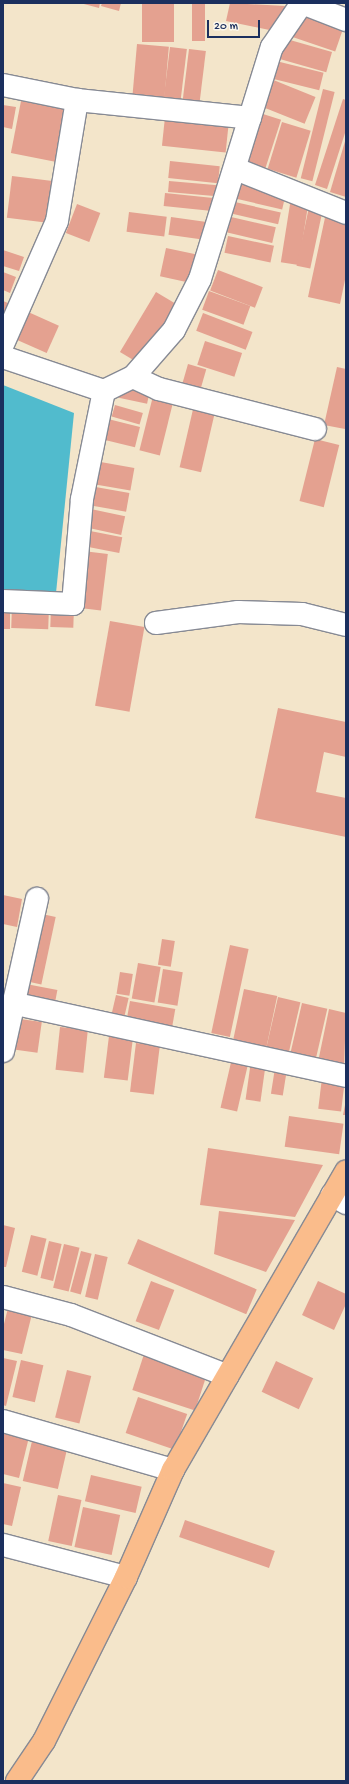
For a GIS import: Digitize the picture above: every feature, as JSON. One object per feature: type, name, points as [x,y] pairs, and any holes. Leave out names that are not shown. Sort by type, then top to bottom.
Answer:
[{"type":"main road","points":[[17,1781],[44,1741],[126,1578],[173,1470],[228,1376],[339,1199],[346,1171]]},
{"type":"street","points":[[3,358],[104,391],[133,377],[174,330],[200,279],[236,169],[272,47],[302,3],[346,20]]},
{"type":"street","points":[[3,85],[78,100],[250,118]]},
{"type":"street","points":[[3,344],[57,221],[78,100]]},
{"type":"street","points":[[236,169],[346,213]]},
{"type":"street","points":[[133,377],[159,389],[315,429]]},
{"type":"street","points":[[3,601],[73,604],[82,498],[104,391]]},
{"type":"street","points":[[156,623],[238,612],[302,614],[346,625]]},
{"type":"street","points":[[3,1051],[12,1003],[37,899]]},
{"type":"street","points":[[12,1003],[346,1076]]},
{"type":"street","points":[[3,1297],[71,1316],[228,1376]]},
{"type":"street","points":[[3,1421],[173,1470]]},
{"type":"street","points":[[3,1545],[126,1578]]},
{"type":"water","points":[[3,385],[74,413],[56,593],[3,595]]},
{"type":"building","points":[[80,3],[100,3],[99,8]]},
{"type":"building","points":[[102,3],[121,3],[119,11],[101,6]]},
{"type":"building","points":[[142,3],[174,3],[174,42],[142,42]]},
{"type":"building","points":[[192,3],[205,3],[205,41],[192,41]]},
{"type":"building","points":[[230,3],[285,6],[279,32],[226,21]]},
{"type":"building","points":[[297,12],[343,28],[335,52],[289,36]]},
{"type":"building","points":[[283,38],[332,52],[326,72],[277,58]]},
{"type":"building","points":[[137,44],[169,47],[164,98],[133,95]]},
{"type":"building","points":[[170,47],[187,49],[180,104],[163,102]]},
{"type":"building","points":[[189,49],[206,51],[199,106],[182,104]]},
{"type":"building","points":[[276,61],[324,73],[319,90],[272,78]]},
{"type":"building","points":[[271,79],[316,97],[305,124],[260,106]]},
{"type":"building","points":[[323,89],[335,92],[312,181],[301,178]]},
{"type":"building","points":[[343,99],[346,100],[346,130],[327,189],[315,185]]},
{"type":"building","points":[[21,101],[69,110],[59,162],[11,153]]},
{"type":"building","points":[[3,105],[16,107],[12,129],[3,127]]},
{"type":"building","points":[[263,114],[281,120],[265,168],[247,163]]},
{"type":"building","points":[[165,117],[229,124],[226,153],[162,146]]},
{"type":"building","points":[[282,122],[311,131],[296,178],[268,169]]},
{"type":"building","points":[[346,138],[346,197],[330,192]]},
{"type":"building","points":[[170,161],[220,166],[218,183],[168,178]]},
{"type":"building","points":[[12,176],[59,182],[54,223],[7,218]]},
{"type":"building","points":[[169,181],[218,185],[217,196],[168,192]]},
{"type":"building","points":[[239,183],[286,194],[282,209],[235,199]]},
{"type":"building","points":[[165,193],[216,198],[214,211],[164,206]]},
{"type":"building","points":[[291,198],[309,201],[299,265],[281,262]]},
{"type":"building","points":[[235,202],[281,213],[278,224],[232,214]]},
{"type":"building","points":[[77,204],[100,213],[89,242],[66,233]]},
{"type":"building","points":[[309,207],[323,210],[310,269],[297,266]]},
{"type":"building","points":[[129,212],[167,217],[164,236],[127,232]]},
{"type":"building","points":[[326,213],[346,217],[346,275],[340,304],[308,297]]},
{"type":"building","points":[[171,217],[207,222],[204,240],[168,235]]},
{"type":"building","points":[[231,217],[276,227],[272,243],[227,233]]},
{"type":"building","points":[[228,236],[274,246],[270,262],[224,253]]},
{"type":"building","points":[[166,248],[199,255],[193,283],[160,276]]},
{"type":"building","points":[[3,250],[24,257],[19,271],[3,266]]},
{"type":"building","points":[[218,270],[263,287],[255,308],[210,291]]},
{"type":"building","points":[[3,272],[16,277],[10,293],[3,290]]},
{"type":"building","points":[[209,291],[250,306],[244,325],[202,310]]},
{"type":"building","points":[[156,292],[176,304],[140,364],[120,352]]},
{"type":"building","points":[[3,301],[8,303],[3,316]]},
{"type":"building","points":[[26,311],[59,326],[47,353],[14,338]]},
{"type":"building","points":[[203,313],[252,332],[246,350],[196,331]]},
{"type":"building","points":[[205,341],[242,353],[234,377],[197,365]]},
{"type":"building","points":[[188,364],[206,369],[199,393],[181,388]]},
{"type":"building","points":[[337,367],[346,369],[345,429],[324,425]]},
{"type":"building","points":[[121,387],[149,393],[147,404],[119,398]]},
{"type":"building","points":[[153,396],[173,401],[160,455],[139,450]]},
{"type":"building","points":[[115,405],[143,413],[140,425],[112,417]]},
{"type":"building","points":[[194,405],[215,410],[201,472],[180,467]]},
{"type":"building","points":[[108,419],[140,427],[135,447],[103,439]]},
{"type":"building","points":[[315,439],[339,445],[324,507],[300,501]]},
{"type":"building","points":[[95,461],[134,468],[130,491],[91,484]]},
{"type":"building","points":[[90,486],[129,493],[126,512],[87,505]]},
{"type":"building","points":[[86,508],[125,516],[121,535],[82,527]]},
{"type":"building","points":[[85,530],[122,537],[119,553],[82,546]]},
{"type":"building","points":[[83,551],[108,554],[101,611],[76,608]]},
{"type":"building","points":[[3,605],[10,605],[10,629],[3,629]]},
{"type":"building","points":[[12,606],[49,607],[48,629],[11,628]]},
{"type":"building","points":[[51,607],[74,608],[73,628],[50,627]]},
{"type":"building","points":[[110,621],[144,627],[130,712],[95,706]]},
{"type":"building","points":[[278,708],[346,722],[346,757],[324,752],[316,792],[346,798],[346,837],[255,818]]},
{"type":"building","points":[[3,895],[22,899],[17,927],[3,924]]},
{"type":"building","points":[[42,914],[56,917],[41,984],[28,981]]},
{"type":"building","points":[[162,939],[175,941],[171,967],[158,965]]},
{"type":"building","points":[[230,945],[249,949],[230,1037],[211,1033]]},
{"type":"building","points":[[138,963],[161,967],[154,1002],[132,998]]},
{"type":"building","points":[[163,969],[183,972],[177,1006],[158,1003]]},
{"type":"building","points":[[120,972],[133,974],[129,996],[117,994]]},
{"type":"building","points":[[26,984],[57,990],[54,1008],[23,1002]]},
{"type":"building","points":[[244,989],[277,996],[266,1049],[233,1042]]},
{"type":"building","points":[[116,995],[129,998],[123,1021],[111,1018]]},
{"type":"building","points":[[278,997],[300,1002],[288,1057],[265,1052]]},
{"type":"building","points":[[130,1001],[175,1009],[171,1031],[126,1023]]},
{"type":"building","points":[[302,1003],[327,1009],[315,1062],[290,1057]]},
{"type":"building","points":[[329,1009],[346,1013],[344,1068],[318,1062]]},
{"type":"building","points":[[20,1019],[42,1022],[37,1053],[16,1050]]},
{"type":"building","points":[[60,1027],[88,1030],[83,1073],[56,1070]]},
{"type":"building","points":[[109,1036],[133,1039],[128,1081],[104,1078]]},
{"type":"building","points":[[136,1043],[160,1046],[154,1095],[130,1092]]},
{"type":"building","points":[[232,1058],[249,1062],[237,1112],[221,1108]]},
{"type":"building","points":[[251,1061],[266,1063],[260,1102],[246,1100]]},
{"type":"building","points":[[275,1068],[287,1070],[283,1096],[271,1094]]},
{"type":"building","points":[[322,1078],[345,1081],[341,1112],[318,1109]]},
{"type":"building","points":[[346,1100],[346,1115],[343,1115]]},
{"type":"building","points":[[289,1116],[343,1124],[339,1154],[285,1147]]},
{"type":"building","points":[[208,1148],[323,1165],[295,1217],[200,1205]]},
{"type":"building","points":[[219,1211],[295,1220],[266,1272],[214,1254]]},
{"type":"building","points":[[3,1225],[15,1228],[6,1267],[3,1267]]},
{"type":"building","points":[[31,1235],[47,1239],[37,1276],[22,1272]]},
{"type":"building","points":[[138,1239],[257,1289],[246,1314],[127,1264]]},
{"type":"building","points":[[49,1241],[62,1244],[53,1281],[40,1278]]},
{"type":"building","points":[[64,1244],[80,1248],[69,1292],[53,1288]]},
{"type":"building","points":[[81,1251],[92,1254],[81,1294],[70,1292]]},
{"type":"building","points":[[95,1254],[108,1257],[98,1300],[85,1297]]},
{"type":"building","points":[[151,1281],[174,1290],[159,1330],[136,1321]]},
{"type":"building","points":[[318,1281],[346,1294],[346,1304],[334,1330],[302,1315]]},
{"type":"building","points":[[8,1308],[32,1314],[22,1354],[3,1350],[3,1328]]},
{"type":"building","points":[[145,1351],[208,1371],[195,1410],[132,1390]]},
{"type":"building","points":[[3,1358],[17,1361],[6,1406],[3,1405]]},
{"type":"building","points":[[21,1360],[43,1365],[35,1402],[12,1397]]},
{"type":"building","points":[[276,1361],[313,1378],[299,1409],[262,1392]]},
{"type":"building","points":[[67,1370],[91,1376],[79,1424],[55,1418]]},
{"type":"building","points":[[138,1397],[187,1414],[175,1450],[126,1433]]},
{"type":"building","points":[[3,1431],[29,1437],[19,1478],[3,1474]]},
{"type":"building","points":[[32,1441],[67,1449],[58,1489],[23,1481]]},
{"type":"building","points":[[91,1475],[142,1487],[136,1513],[85,1501]]},
{"type":"building","points":[[3,1483],[21,1487],[12,1526],[3,1524]]},
{"type":"building","points":[[58,1495],[81,1500],[72,1546],[48,1541]]},
{"type":"building","points":[[83,1507],[120,1515],[112,1555],[74,1547]]},
{"type":"building","points":[[185,1520],[275,1551],[269,1568],[179,1537]]}]
